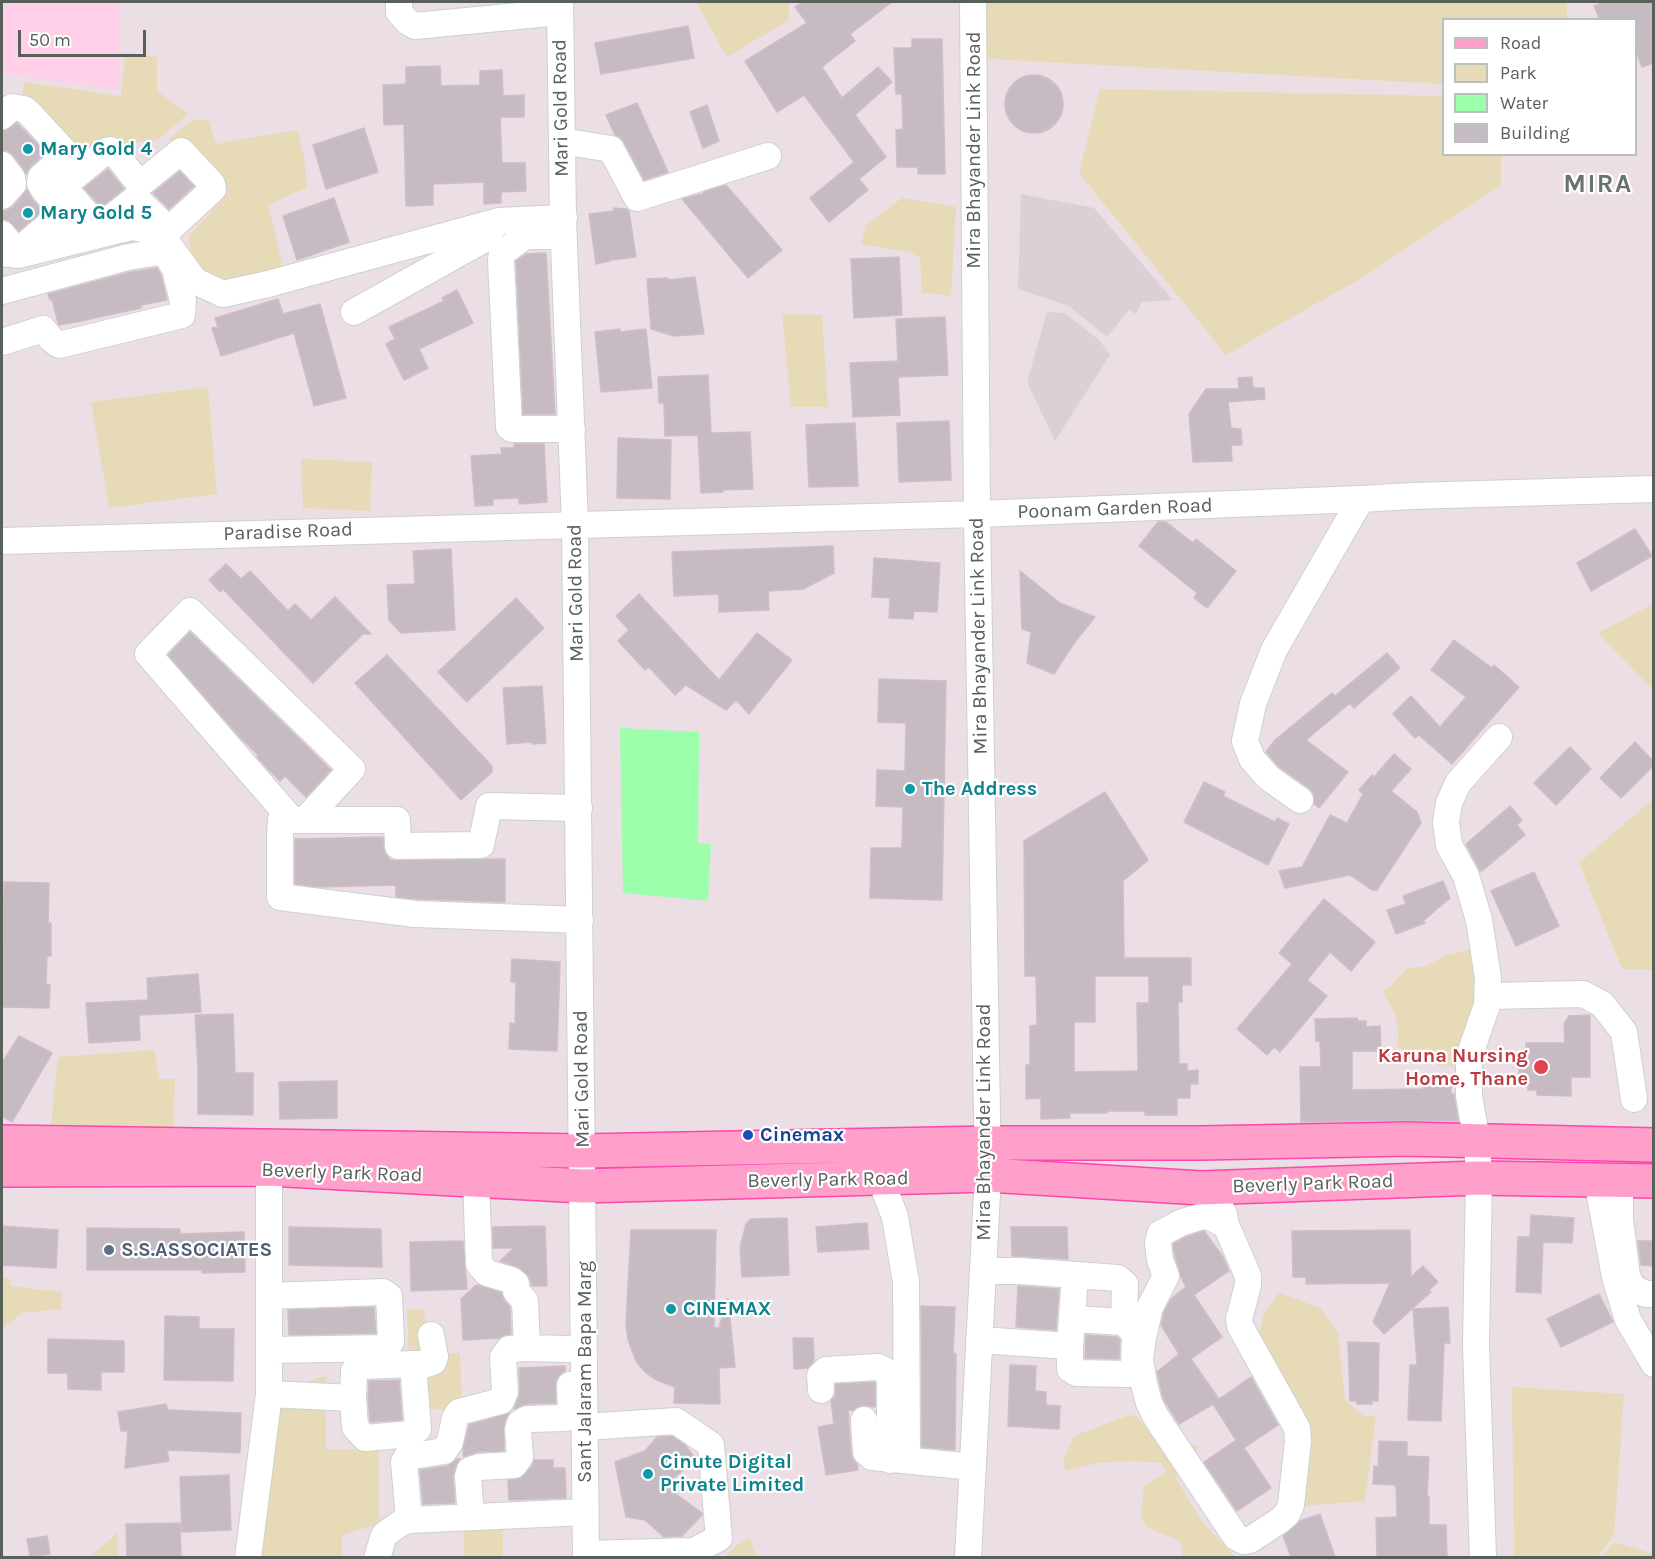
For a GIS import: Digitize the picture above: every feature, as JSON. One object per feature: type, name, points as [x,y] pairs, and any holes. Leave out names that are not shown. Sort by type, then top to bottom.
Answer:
[{"type":"main road","name":"Beverly Park Road","points":[[2,1142],[583,1151],[987,1143],[1190,1143],[1407,1139],[1653,1145]]},
{"type":"main road","name":"Beverly Park Road","points":[[2,1170],[269,1169],[583,1186],[988,1175],[1209,1188],[1479,1178],[1653,1180]]},
{"type":"street","points":[[399,2],[399,12],[415,26],[560,7]]},
{"type":"street","name":"Mira Bhayander Link Road","points":[[968,1557],[988,1175],[977,514],[973,2]]},
{"type":"street","name":"Mari Gold Road","points":[[560,7],[564,227],[575,524],[583,1186]]},
{"type":"street","points":[[2,116],[12,107],[24,109],[65,152],[65,156],[41,177],[40,183],[63,213],[96,228]]},
{"type":"street","points":[[562,141],[611,149],[637,198],[768,156]]},
{"type":"street","points":[[96,228],[65,188],[67,183],[106,151],[114,152],[140,182],[181,151],[212,184],[213,189],[166,233]]},
{"type":"street","points":[[2,234],[14,248],[19,250],[63,213]]},
{"type":"street","points":[[166,233],[195,281],[223,294],[268,284],[499,221],[564,227]]},
{"type":"street","points":[[354,312],[483,240],[499,221]]},
{"type":"street","points":[[2,253],[19,255],[96,228],[132,227],[166,233]]},
{"type":"street","points":[[564,227],[525,236],[502,253],[501,260],[509,427],[512,429],[572,429]]},
{"type":"street","points":[[2,291],[128,257],[159,252],[167,256],[175,269],[183,301],[182,315],[59,345],[43,329],[2,342]]},
{"type":"street","name":"Poonam Garden Road","points":[[575,524],[977,514],[1361,500],[1411,496],[1653,489]]},
{"type":"street","points":[[1300,800],[1269,778],[1252,759],[1245,741],[1253,704],[1274,650],[1361,500]]},
{"type":"street","name":"Paradise Road","points":[[2,541],[575,524]]},
{"type":"street","points":[[190,611],[352,769],[298,820],[148,654],[190,611]]},
{"type":"street","points":[[1483,1557],[1476,1344],[1479,1178],[1477,1141],[1469,1096],[1469,1058],[1487,1005],[1488,978],[1479,920],[1466,876],[1449,845],[1446,822],[1449,803],[1458,783],[1499,736]]},
{"type":"street","points":[[579,807],[489,806],[481,845],[398,846],[397,820],[281,820],[280,897],[415,914],[580,920]]},
{"type":"street","points":[[1488,996],[1583,994],[1602,1004],[1624,1032],[1634,1100]]},
{"type":"street","points":[[248,1557],[268,1394],[269,1169]]},
{"type":"street","points":[[880,1178],[895,1217],[906,1282],[907,1451],[900,1459]]},
{"type":"street","points":[[476,1180],[479,1264],[487,1273],[511,1280],[516,1284],[516,1291],[525,1301],[527,1348]]},
{"type":"street","points":[[1609,1180],[1620,1219],[1627,1276],[1633,1288],[1646,1294],[1653,1294]]},
{"type":"street","points":[[1609,1180],[1615,1277],[1628,1320],[1653,1364]]},
{"type":"street","name":"Sant Jalaram Bapa Marg","points":[[583,1186],[576,1349],[585,1427],[586,1556]]},
{"type":"street","points":[[1209,1188],[1224,1214],[1226,1225],[1248,1276],[1248,1285],[1239,1319],[1240,1326],[1297,1428],[1298,1441],[1292,1505],[1279,1521],[1250,1540],[1244,1541],[1236,1537],[1156,1417],[1149,1403],[1140,1360],[1150,1307],[1166,1276],[1160,1260],[1158,1243],[1160,1234],[1180,1223],[1206,1215],[1226,1225]]},
{"type":"street","points":[[983,1271],[1075,1275],[1118,1278],[1125,1284],[1124,1322],[1135,1334],[1134,1369],[1128,1374],[1076,1373],[1070,1369],[1075,1275]]},
{"type":"street","points":[[269,1296],[383,1292],[389,1296],[391,1342],[386,1348],[269,1350]]},
{"type":"street","points":[[1073,1319],[1124,1322]]},
{"type":"street","points":[[413,1364],[418,1429],[411,1434],[365,1438],[355,1427],[354,1371],[359,1366],[433,1362],[435,1357],[431,1335]]},
{"type":"street","points":[[979,1340],[1070,1346]]},
{"type":"street","points":[[409,1517],[404,1462],[408,1457],[444,1450],[450,1442],[455,1418],[459,1412],[501,1401],[505,1392],[503,1357],[509,1349],[576,1349],[571,1413],[566,1418],[527,1419],[520,1423],[518,1430],[520,1457],[514,1465],[479,1467],[470,1470],[468,1476],[471,1513]]},
{"type":"street","points":[[821,1390],[820,1376],[826,1370],[878,1367],[886,1371],[890,1380],[900,1459]]},
{"type":"street","points":[[268,1394],[353,1398]]},
{"type":"street","points":[[864,1420],[866,1452],[872,1458],[973,1467]]},
{"type":"street","points":[[585,1427],[676,1421],[711,1446],[719,1538],[694,1551],[586,1556]]},
{"type":"street","points":[[377,1557],[384,1535],[409,1517],[471,1513],[586,1512]]},
{"type":"shaded area","points":[[5,2],[121,2],[118,90],[2,73],[2,23]]},
{"type":"shaded area","points":[[1021,194],[1094,208],[1173,300],[1142,302],[1136,314],[1129,310],[1107,337],[1069,306],[1018,289]]},
{"type":"shaded area","points":[[1047,312],[1065,313],[1100,341],[1110,355],[1055,441],[1027,382]]},
{"type":"green space","points":[[696,2],[789,2],[789,20],[727,57]]},
{"type":"green space","points":[[973,2],[1567,2],[1567,18],[1442,18],[1442,84],[973,58]]},
{"type":"green space","points":[[125,53],[157,57],[157,91],[188,114],[157,140],[59,153],[21,102],[24,82],[121,96]]},
{"type":"green space","points":[[1100,89],[1442,96],[1442,156],[1501,156],[1501,185],[1365,276],[1226,355],[1079,173]]},
{"type":"green space","points":[[208,119],[216,144],[297,130],[304,157],[307,187],[268,205],[284,271],[230,286],[194,271],[188,237],[218,204],[219,190],[171,143],[170,138],[192,121]]},
{"type":"green space","points":[[902,198],[956,207],[951,296],[922,293],[920,258],[909,252],[861,244],[866,225]]},
{"type":"green space","points":[[782,314],[822,315],[828,407],[791,407]]},
{"type":"green space","points":[[208,387],[217,494],[109,508],[91,402]]},
{"type":"green space","points":[[301,459],[372,462],[370,511],[303,508]]},
{"type":"green space","points":[[1653,604],[1653,690],[1598,633]]},
{"type":"green space","points":[[1653,799],[1653,970],[1622,969],[1579,863]]},
{"type":"green space","points":[[1479,947],[1483,998],[1460,1067],[1439,1066],[1429,1059],[1422,1049],[1407,1051],[1396,1046],[1399,1035],[1395,1012],[1385,997],[1384,990],[1407,968],[1424,967],[1445,956]]},
{"type":"green space","points":[[154,1050],[159,1079],[175,1079],[173,1135],[50,1134],[58,1057]]},
{"type":"green space","points":[[2,1277],[9,1278],[11,1286],[62,1292],[61,1309],[21,1313],[2,1330]]},
{"type":"green space","points":[[1279,1293],[1320,1308],[1338,1333],[1345,1400],[1364,1416],[1376,1416],[1365,1501],[1300,1506],[1298,1471],[1259,1338],[1263,1316]]},
{"type":"green space","points":[[424,1309],[427,1354],[460,1353],[462,1408],[411,1410],[407,1310]]},
{"type":"green space","points":[[326,1375],[326,1449],[379,1450],[379,1524],[342,1535],[342,1557],[259,1558],[260,1414],[305,1383]]},
{"type":"green space","points":[[1512,1387],[1624,1394],[1614,1535],[1598,1557],[1514,1557]]},
{"type":"green space","points":[[1135,1415],[1154,1437],[1198,1446],[1175,1477],[1201,1520],[1235,1557],[1182,1557],[1180,1541],[1146,1527],[1141,1518],[1144,1486],[1167,1470],[1161,1463],[1133,1461],[1098,1463],[1066,1471],[1063,1461],[1074,1436],[1126,1416]]},
{"type":"green space","points":[[464,1525],[503,1526],[503,1557],[464,1558]]},
{"type":"green space","points":[[117,1533],[119,1557],[90,1557]]},
{"type":"green space","points":[[750,1537],[756,1557],[726,1557],[733,1548]]},
{"type":"green space","points":[[1614,1542],[1653,1554],[1653,1557],[1601,1557]]},
{"type":"water","points":[[620,728],[699,732],[698,843],[711,844],[708,901],[623,893]]},
{"type":"building","points":[[803,2],[892,2],[850,34],[855,41],[822,67],[842,98],[878,67],[892,82],[855,115],[886,157],[859,179],[868,190],[829,222],[810,198],[854,162],[804,95],[777,112],[745,61],[807,23],[795,7]]},
{"type":"building","points":[[1604,2],[1653,2],[1653,63],[1642,67],[1637,53],[1637,18],[1599,18],[1594,6]]},
{"type":"building","points":[[688,26],[694,58],[601,74],[595,43]]},
{"type":"building","points":[[912,39],[942,39],[945,174],[918,174],[918,167],[897,167],[896,130],[903,129],[902,94],[896,94],[894,48],[912,48]]},
{"type":"building","points":[[440,66],[441,86],[480,85],[480,71],[502,70],[503,96],[524,95],[524,117],[500,117],[502,163],[525,163],[526,191],[501,192],[501,203],[484,204],[484,182],[433,184],[433,205],[406,206],[404,124],[384,125],[383,85],[406,84],[406,67]]},
{"type":"building","points":[[1034,75],[1045,77],[1058,88],[1063,104],[1061,115],[1050,128],[1034,133],[1023,131],[1010,120],[1005,104],[1007,93],[1018,80]]},
{"type":"building","points":[[637,103],[668,172],[644,180],[624,142],[615,135],[606,115]]},
{"type":"building","points":[[707,105],[719,141],[703,148],[690,112]]},
{"type":"building","points":[[17,123],[46,153],[31,166],[26,174],[14,156],[2,150],[2,131]]},
{"type":"building","points":[[364,128],[378,172],[326,189],[313,145]]},
{"type":"building","points":[[108,169],[124,189],[101,207],[84,188]]},
{"type":"building","points":[[180,171],[194,186],[169,209],[153,193]]},
{"type":"building","points":[[726,185],[782,250],[748,278],[682,199],[701,195]]},
{"type":"building","points":[[27,190],[42,211],[19,231],[8,220],[2,219],[2,211],[13,207]]},
{"type":"building","points":[[334,198],[349,242],[297,260],[283,216]]},
{"type":"building","points":[[613,208],[629,211],[636,257],[596,264],[589,214],[614,211]]},
{"type":"building","points":[[546,253],[555,414],[523,414],[516,261],[526,254]]},
{"type":"building","points":[[899,257],[902,315],[854,318],[851,259]]},
{"type":"building","points":[[157,268],[167,300],[141,305],[141,308],[59,325],[52,299],[50,300],[48,294],[131,272]]},
{"type":"building","points":[[695,277],[704,334],[674,336],[651,329],[647,279],[668,278],[668,280]]},
{"type":"building","points":[[457,290],[473,323],[419,349],[428,368],[404,380],[386,344],[395,339],[389,327],[444,301],[442,298]]},
{"type":"building","points":[[278,299],[283,314],[320,304],[346,398],[314,406],[294,333],[221,356],[212,328],[218,327],[215,318]]},
{"type":"building","points":[[945,317],[948,375],[898,377],[900,415],[853,417],[850,363],[898,361],[896,319]]},
{"type":"building","points":[[620,329],[620,332],[646,329],[652,388],[601,392],[595,332]]},
{"type":"building","points":[[708,375],[711,433],[750,432],[753,489],[701,493],[698,435],[665,436],[664,403],[659,403],[658,377]]},
{"type":"building","points":[[1252,377],[1253,388],[1264,388],[1265,399],[1228,402],[1231,428],[1241,429],[1242,445],[1231,445],[1232,461],[1193,462],[1189,414],[1206,389],[1239,389],[1238,378]]},
{"type":"building","points":[[949,421],[951,480],[899,482],[897,423]]},
{"type":"building","points":[[855,423],[858,486],[809,487],[806,425]]},
{"type":"building","points":[[618,438],[671,440],[670,499],[617,498]]},
{"type":"building","points":[[514,444],[544,444],[547,502],[519,504],[519,498],[493,499],[493,505],[475,506],[471,456],[502,454],[501,448],[514,448]]},
{"type":"building","points":[[1158,522],[1166,522],[1193,543],[1196,539],[1236,571],[1207,608],[1194,598],[1197,593],[1139,546]]},
{"type":"building","points":[[1635,529],[1652,556],[1591,591],[1577,563]]},
{"type":"building","points":[[833,546],[834,573],[803,589],[768,591],[769,610],[719,612],[719,594],[674,596],[672,552]]},
{"type":"building","points":[[451,549],[455,630],[401,633],[389,620],[387,585],[415,584],[413,551]]},
{"type":"building","points":[[874,558],[940,563],[937,612],[914,611],[913,619],[889,618],[890,598],[872,597]]},
{"type":"building","points":[[226,564],[241,579],[250,571],[288,611],[295,604],[311,620],[335,597],[371,634],[363,634],[313,683],[223,589],[220,592],[209,580]]},
{"type":"building","points":[[1020,571],[1060,603],[1095,617],[1054,674],[1027,663],[1031,632],[1022,629]]},
{"type":"building","points":[[639,594],[719,680],[757,633],[792,660],[749,714],[736,700],[726,710],[686,685],[675,695],[649,667],[645,670],[618,641],[629,630],[616,616]]},
{"type":"building","points":[[516,598],[544,628],[467,702],[438,672]]},
{"type":"building","points":[[190,632],[331,770],[306,797],[285,776],[280,781],[269,770],[168,655]]},
{"type":"building","points":[[1454,640],[1492,668],[1494,665],[1519,687],[1452,764],[1419,735],[1415,738],[1393,714],[1411,696],[1440,727],[1466,697],[1431,670]]},
{"type":"building","points":[[1387,653],[1400,668],[1354,708],[1350,703],[1306,740],[1348,772],[1319,808],[1314,804],[1314,794],[1309,788],[1279,767],[1266,752],[1275,740],[1332,693],[1335,696]]},
{"type":"building","points":[[387,655],[492,766],[492,772],[461,800],[355,683]]},
{"type":"building","name":"The Address","points":[[879,679],[946,681],[942,900],[870,898],[871,848],[902,848],[903,807],[876,806],[877,770],[905,771],[906,723],[878,722]]},
{"type":"building","points":[[542,686],[546,743],[507,744],[503,688]]},
{"type":"building","points":[[1635,742],[1653,761],[1653,766],[1621,798],[1600,778]]},
{"type":"building","points":[[1570,747],[1591,769],[1556,805],[1534,783]]},
{"type":"building","points":[[1394,754],[1411,769],[1391,791],[1417,812],[1421,823],[1377,890],[1372,890],[1350,875],[1285,888],[1279,871],[1302,867],[1330,815],[1347,823],[1363,794],[1359,790]]},
{"type":"building","points":[[1204,782],[1225,792],[1223,796],[1275,822],[1277,818],[1289,824],[1268,865],[1184,822]]},
{"type":"building","points":[[1105,792],[1148,860],[1123,881],[1124,958],[1191,958],[1191,985],[1182,985],[1182,1002],[1178,1002],[1179,1064],[1187,1064],[1187,1071],[1198,1070],[1198,1084],[1190,1084],[1190,1098],[1177,1098],[1177,1115],[1145,1115],[1145,1111],[1107,1111],[1107,1113],[1070,1113],[1070,1118],[1041,1119],[1041,1098],[1026,1099],[1026,1065],[1030,1065],[1030,1026],[1037,1025],[1036,976],[1025,976],[1024,841]],"holes":[[[1095,976],[1149,976],[1149,1003],[1137,1003],[1138,1071],[1074,1072],[1074,1022],[1095,1022]]]},
{"type":"building","points":[[1510,806],[1522,820],[1517,825],[1525,835],[1480,871],[1466,844]]},
{"type":"building","points":[[383,837],[385,853],[390,860],[505,859],[505,902],[396,897],[396,885],[318,887],[295,884],[295,839]]},
{"type":"building","points":[[1534,872],[1559,926],[1516,946],[1491,891]]},
{"type":"building","points":[[1443,881],[1450,898],[1423,921],[1425,923],[1396,934],[1387,910],[1406,904],[1403,896]]},
{"type":"building","points":[[4,882],[49,883],[48,923],[51,923],[51,956],[47,956],[46,985],[50,985],[49,1008],[2,1007]]},
{"type":"building","points":[[1324,899],[1375,942],[1351,971],[1330,952],[1307,980],[1327,996],[1280,1052],[1274,1047],[1267,1055],[1237,1029],[1292,964],[1279,953]]},
{"type":"building","points":[[512,959],[560,962],[557,1051],[509,1049],[510,1023],[515,1024],[516,982],[511,982]]},
{"type":"building","points":[[198,974],[201,1012],[139,1015],[140,1040],[89,1043],[86,1003],[148,1000],[147,978]]},
{"type":"building","points":[[233,1014],[235,1073],[253,1073],[253,1115],[198,1114],[195,1015]]},
{"type":"building","points":[[1590,1015],[1590,1077],[1571,1077],[1571,1096],[1537,1095],[1537,1090],[1528,1090],[1528,1085],[1519,1085],[1519,1065],[1526,1065],[1526,1043],[1565,1043],[1564,1024],[1569,1016]]},
{"type":"building","points":[[1357,1018],[1358,1021],[1366,1021],[1366,1027],[1380,1026],[1381,1051],[1352,1051],[1352,1090],[1423,1089],[1423,1075],[1446,1074],[1446,1086],[1451,1086],[1451,1094],[1454,1094],[1458,1121],[1301,1122],[1300,1067],[1321,1067],[1320,1041],[1316,1041],[1315,1019]]},
{"type":"building","points":[[19,1036],[52,1053],[12,1122],[2,1116],[2,1063]]},
{"type":"building","points":[[337,1081],[337,1118],[280,1119],[279,1082]]},
{"type":"building","points":[[1531,1215],[1574,1218],[1572,1243],[1543,1242],[1541,1293],[1516,1292],[1518,1237],[1530,1237]]},
{"type":"building","points":[[787,1218],[789,1275],[742,1277],[740,1248],[746,1224],[751,1219]]},
{"type":"building","points":[[867,1223],[869,1249],[818,1252],[816,1227]]},
{"type":"building","points":[[2,1226],[58,1230],[56,1268],[2,1265]]},
{"type":"building","points":[[545,1226],[547,1286],[532,1286],[529,1277],[520,1268],[500,1261],[514,1248],[493,1248],[493,1227]]},
{"type":"building","points":[[289,1227],[381,1229],[382,1267],[289,1265]]},
{"type":"building","points":[[1011,1227],[1067,1227],[1068,1259],[1012,1256]]},
{"type":"building","points":[[87,1228],[180,1229],[180,1234],[244,1232],[245,1272],[87,1270]]},
{"type":"building","name":"CINEMAX","points":[[631,1230],[716,1230],[714,1328],[719,1328],[728,1299],[735,1367],[719,1368],[720,1404],[674,1403],[675,1387],[656,1380],[636,1361],[628,1340],[626,1323]]},
{"type":"building","points":[[1410,1230],[1411,1277],[1423,1266],[1438,1282],[1429,1290],[1431,1292],[1384,1334],[1373,1322],[1390,1283],[1306,1284],[1306,1277],[1293,1277],[1292,1231]]},
{"type":"building","points":[[1204,1231],[1223,1257],[1229,1271],[1194,1295],[1222,1337],[1191,1359],[1219,1399],[1251,1377],[1278,1425],[1244,1448],[1271,1488],[1237,1511],[1204,1462],[1236,1440],[1213,1404],[1179,1424],[1163,1398],[1157,1372],[1179,1354],[1161,1325],[1164,1312],[1171,1299],[1186,1287],[1181,1277],[1173,1244]]},
{"type":"building","points":[[463,1241],[467,1289],[411,1291],[410,1242]]},
{"type":"building","points":[[1638,1241],[1653,1241],[1653,1266],[1641,1265]]},
{"type":"building","points":[[479,1285],[502,1293],[510,1307],[511,1334],[499,1338],[463,1340],[461,1299]]},
{"type":"building","points":[[1018,1286],[1059,1289],[1056,1330],[1016,1327]]},
{"type":"building","points":[[1599,1294],[1613,1322],[1561,1347],[1547,1319]]},
{"type":"building","points":[[921,1306],[955,1307],[953,1353],[956,1354],[955,1450],[922,1447]]},
{"type":"building","points":[[374,1307],[376,1333],[289,1335],[288,1310]]},
{"type":"building","points":[[1448,1307],[1450,1343],[1444,1343],[1441,1421],[1408,1420],[1410,1365],[1417,1365],[1413,1309]]},
{"type":"building","points":[[165,1316],[199,1317],[199,1329],[234,1329],[233,1381],[164,1380]]},
{"type":"building","points":[[1086,1335],[1117,1337],[1120,1340],[1119,1359],[1085,1358]]},
{"type":"building","points":[[793,1338],[813,1338],[814,1361],[808,1368],[794,1369]]},
{"type":"building","points":[[48,1339],[124,1341],[124,1372],[101,1372],[101,1390],[68,1389],[68,1373],[48,1373]]},
{"type":"building","points":[[1348,1342],[1379,1343],[1378,1401],[1372,1401],[1372,1404],[1357,1404],[1357,1401],[1350,1401]]},
{"type":"building","points":[[1010,1365],[1036,1366],[1035,1391],[1046,1392],[1046,1405],[1060,1406],[1059,1429],[1008,1426]]},
{"type":"building","points":[[565,1366],[565,1371],[557,1379],[555,1386],[556,1403],[527,1404],[514,1409],[520,1392],[519,1368]]},
{"type":"building","points":[[399,1380],[402,1420],[371,1422],[368,1398],[369,1381]]},
{"type":"building","points":[[875,1382],[875,1407],[862,1405],[854,1410],[848,1410],[851,1453],[858,1470],[826,1475],[818,1427],[834,1424],[831,1401],[835,1396],[836,1384]]},
{"type":"building","points":[[166,1404],[168,1410],[241,1413],[240,1453],[167,1450],[169,1461],[125,1468],[128,1431],[121,1431],[118,1412]]},
{"type":"building","points":[[510,1413],[504,1426],[504,1451],[478,1452],[464,1457],[463,1449],[469,1425]]},
{"type":"building","name":"Cinute Digital Private Limited","points":[[672,1436],[685,1445],[696,1459],[665,1486],[702,1515],[682,1536],[664,1537],[645,1520],[626,1517],[615,1462],[645,1451],[657,1437]]},
{"type":"building","points":[[1379,1441],[1407,1442],[1407,1456],[1429,1457],[1427,1497],[1429,1497],[1429,1525],[1446,1525],[1447,1557],[1377,1557],[1376,1518],[1397,1517],[1396,1485],[1373,1484],[1374,1466],[1378,1467]]},
{"type":"building","points":[[456,1459],[460,1459],[453,1477],[455,1503],[423,1504],[420,1470],[447,1466]]},
{"type":"building","points":[[534,1460],[553,1460],[553,1468],[565,1468],[566,1498],[509,1500],[508,1480],[521,1478],[532,1466]]},
{"type":"building","points":[[229,1475],[231,1530],[182,1532],[180,1477]]},
{"type":"building","points":[[1320,1514],[1335,1557],[1291,1557],[1283,1536],[1300,1521]]},
{"type":"building","points":[[180,1523],[181,1557],[127,1557],[126,1524]]},
{"type":"building","points":[[47,1536],[50,1554],[30,1557],[27,1539]]},
{"type":"place","name":"Mary Gold 4","points":[[28,149]]},
{"type":"place","name":"Mary Gold 5","points":[[28,213]]},
{"type":"place","name":"The Address","points":[[910,789]]},
{"type":"place","name":"Karuna Nursing Home, Thane","points":[[1541,1067]]},
{"type":"place","name":"Cinemax","points":[[748,1135]]},
{"type":"place","name":"S.S.ASSOCIATES","points":[[109,1250]]},
{"type":"place","name":"CINEMAX","points":[[671,1309]]},
{"type":"place","name":"Cinute Digital Private Limited","points":[[648,1474]]},
{"type":"district","name":"MIRA","points":[[1598,185]]}]
